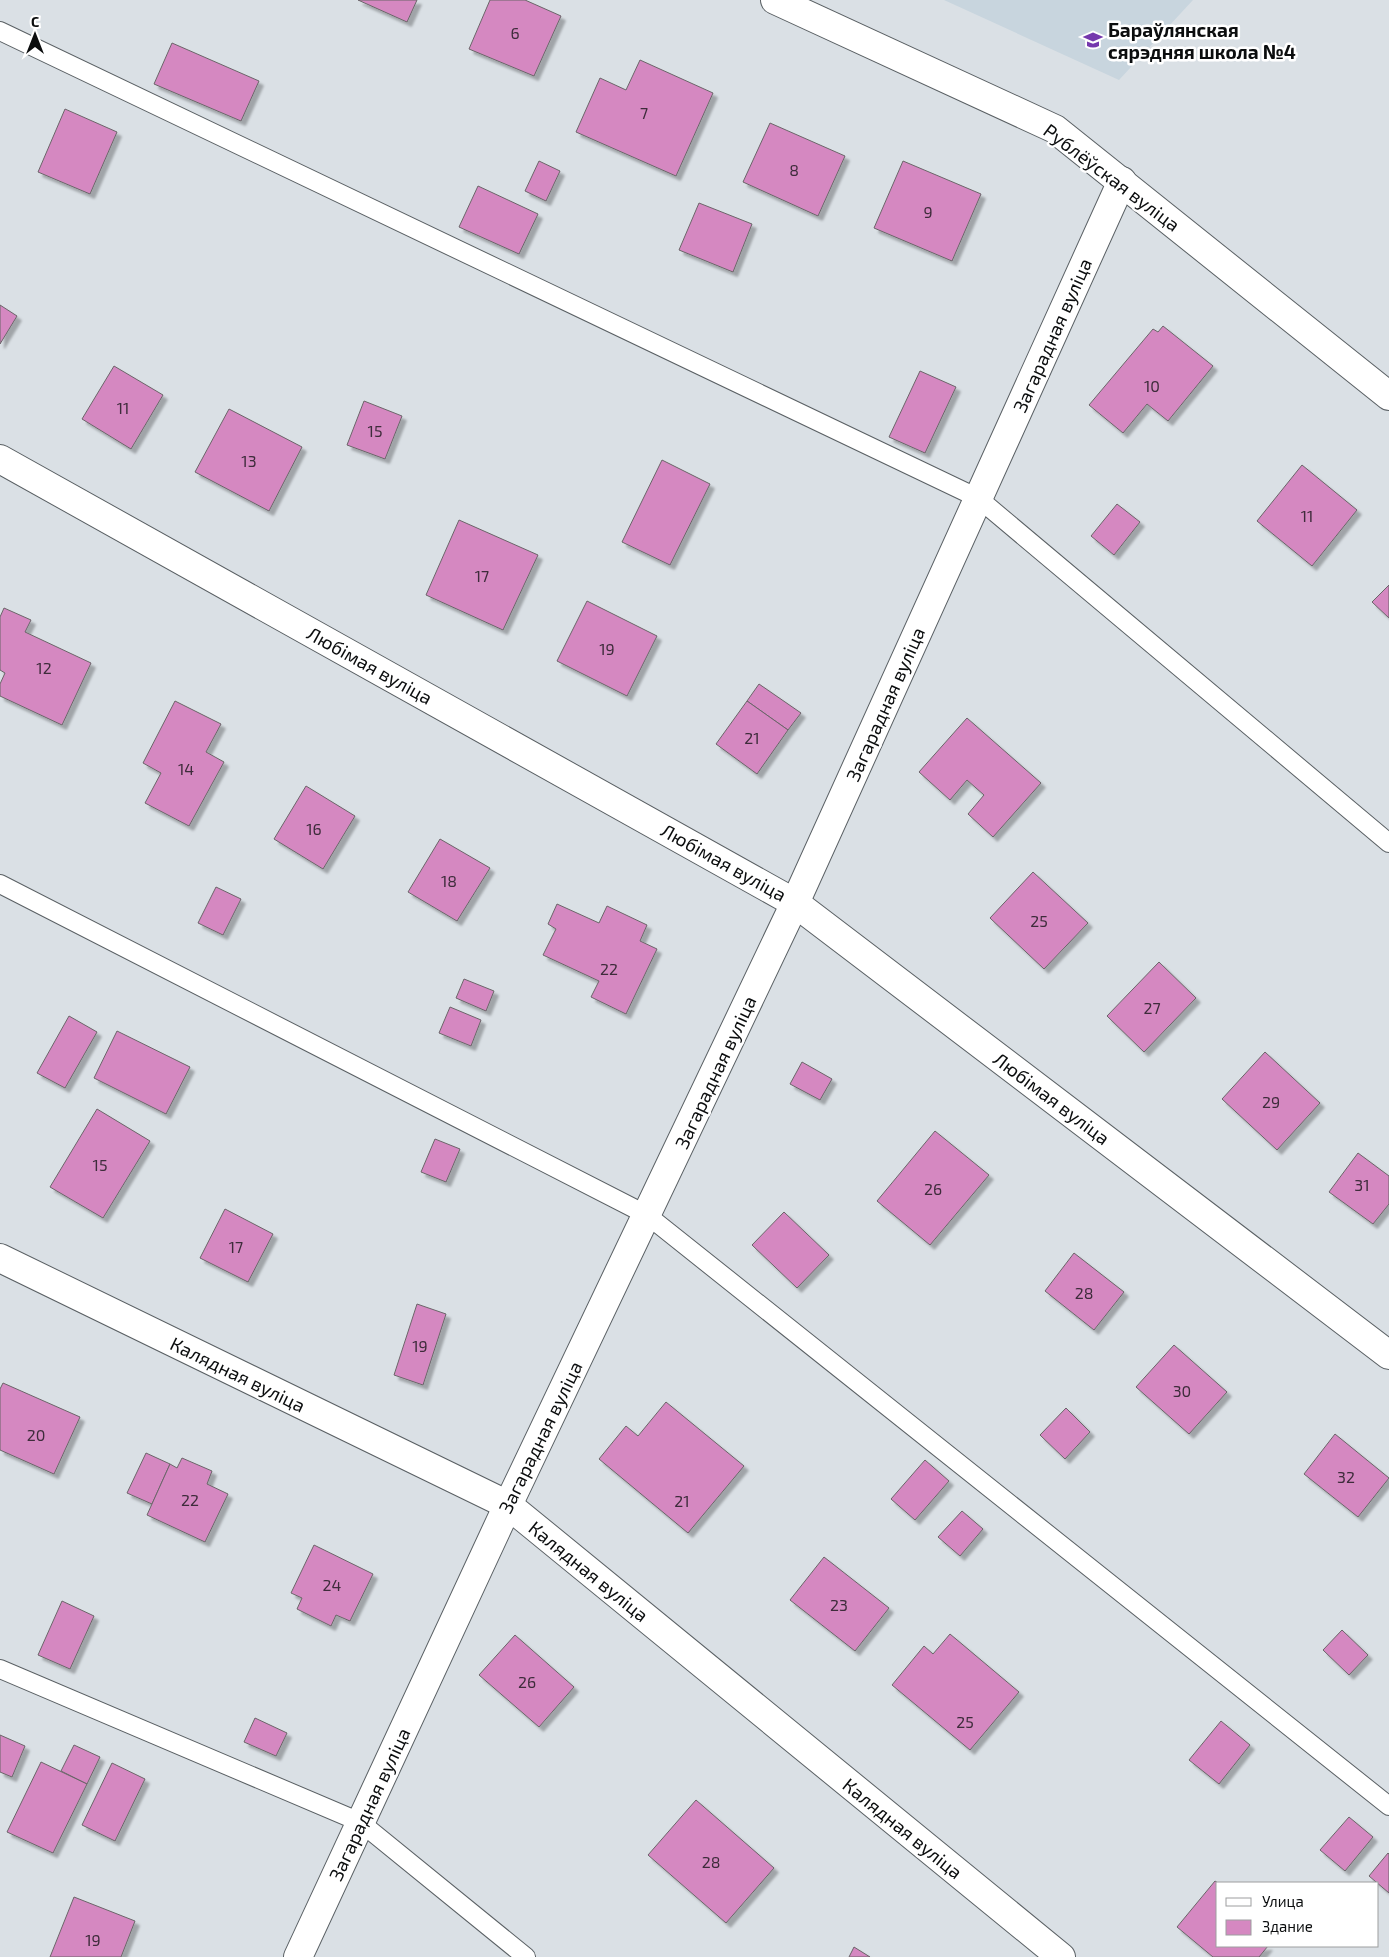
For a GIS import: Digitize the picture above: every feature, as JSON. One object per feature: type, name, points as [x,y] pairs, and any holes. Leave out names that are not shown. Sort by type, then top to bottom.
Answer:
[{"type":"street","name":"Рублёўская вуліца","points":[[775,0],[1054,129],[1122,181],[1389,396]]},
{"type":"street","name":"Загарадная вуліца","points":[[298,1957],[508,1505],[796,902],[1122,181]]},
{"type":"street","name":"Любімая вуліца","points":[[0,459],[796,902],[1389,1355]]},
{"type":"street","name":"Калядная вуліца","points":[[0,1258],[508,1505],[1061,1957]]},
{"type":"lane","points":[[0,31],[978,498],[1389,843]]},
{"type":"lane","points":[[0,884],[647,1215],[1389,1806]]},
{"type":"lane","points":[[0,1669],[360,1822],[526,1957]]},
{"type":"shaded area","name":"Бараўлянская сярэдняя школа №4","points":[[944,0],[1193,0],[1119,80]]},
{"type":"building","points":[[358,0],[417,0],[407,22]]},
{"type":"building","points":[[490,0],[525,0],[561,16],[534,76],[469,49]]},
{"type":"building","points":[[172,43],[259,81],[241,121],[154,84]]},
{"type":"building","points":[[640,60],[713,93],[676,176],[576,132],[600,78],[626,90]]},
{"type":"building","points":[[65,109],[117,132],[90,194],[38,172]]},
{"type":"building","points":[[770,123],[845,156],[818,216],[743,182]]},
{"type":"building","points":[[539,161],[560,171],[546,201],[525,191]]},
{"type":"building","points":[[903,161],[981,194],[952,261],[874,228]]},
{"type":"building","points":[[478,186],[538,214],[519,254],[459,227]]},
{"type":"building","points":[[699,203],[752,224],[733,272],[679,250]]},
{"type":"building","points":[[0,305],[17,316],[0,344]]},
{"type":"building","points":[[1163,326],[1213,366],[1168,421],[1147,404],[1123,433],[1089,405],[1153,329],[1158,332]]},
{"type":"building","points":[[114,366],[163,395],[131,449],[82,419]]},
{"type":"building","points":[[920,371],[956,387],[925,453],[889,437]]},
{"type":"building","points":[[364,401],[402,416],[385,459],[347,445]]},
{"type":"building","points":[[229,409],[302,447],[269,511],[195,472]]},
{"type":"building","points":[[662,460],[710,484],[670,565],[622,542]]},
{"type":"building","points":[[1302,465],[1357,510],[1312,566],[1257,521]]},
{"type":"building","points":[[1117,504],[1140,522],[1114,555],[1091,536]]},
{"type":"building","points":[[459,520],[538,555],[503,630],[426,595]]},
{"type":"building","points":[[1389,585],[1389,618],[1372,602]]},
{"type":"building","points":[[587,601],[657,636],[627,696],[557,661]]},
{"type":"building","points":[[4,608],[31,620],[25,632],[91,663],[62,725],[0,696],[0,684],[5,673],[0,670],[0,617]]},
{"type":"building","points":[[759,684],[801,713],[788,730],[747,701]]},
{"type":"building","points":[[175,701],[221,724],[206,752],[224,762],[189,826],[145,803],[161,773],[143,763]]},
{"type":"building","points":[[747,701],[788,730],[757,774],[716,744]]},
{"type":"building","points":[[967,718],[1041,783],[993,837],[968,814],[984,795],[967,780],[950,800],[919,772]]},
{"type":"building","points":[[306,786],[355,816],[323,869],[274,839]]},
{"type":"building","points":[[440,839],[490,868],[457,921],[408,892]]},
{"type":"building","points":[[1033,872],[1088,923],[1044,969],[990,918]]},
{"type":"building","points":[[216,887],[241,899],[223,935],[198,923]]},
{"type":"building","points":[[557,904],[599,923],[607,906],[647,925],[640,941],[657,949],[626,1014],[591,997],[599,981],[543,955],[556,929],[548,924]]},
{"type":"building","points":[[1159,962],[1196,998],[1144,1052],[1107,1016]]},
{"type":"building","points":[[464,979],[494,991],[486,1011],[456,998]]},
{"type":"building","points":[[450,1007],[481,1020],[471,1046],[439,1033]]},
{"type":"building","points":[[69,1016],[97,1032],[65,1088],[37,1073]]},
{"type":"building","points":[[117,1031],[190,1067],[166,1114],[94,1078]]},
{"type":"building","points":[[1265,1052],[1320,1103],[1277,1150],[1222,1099]]},
{"type":"building","points":[[802,1062],[832,1079],[820,1100],[790,1084]]},
{"type":"building","points":[[97,1109],[150,1141],[103,1218],[50,1187]]},
{"type":"building","points":[[935,1131],[989,1175],[930,1245],[877,1201]]},
{"type":"building","points":[[435,1139],[460,1149],[446,1182],[421,1172]]},
{"type":"building","points":[[1358,1153],[1389,1176],[1389,1204],[1373,1224],[1329,1192]]},
{"type":"building","points":[[225,1209],[273,1234],[248,1282],[200,1258]]},
{"type":"building","points":[[784,1212],[829,1255],[797,1288],[752,1245]]},
{"type":"building","points":[[1074,1253],[1124,1292],[1094,1330],[1045,1291]]},
{"type":"building","points":[[417,1304],[446,1314],[423,1385],[394,1375]]},
{"type":"building","points":[[1174,1345],[1227,1392],[1189,1434],[1136,1387]]},
{"type":"building","points":[[3,1383],[80,1417],[54,1474],[0,1450],[0,1389]]},
{"type":"building","points":[[666,1402],[744,1466],[688,1533],[599,1459],[626,1426],[638,1436]]},
{"type":"building","points":[[1066,1408],[1090,1432],[1065,1459],[1040,1435]]},
{"type":"building","points":[[1335,1434],[1389,1478],[1358,1517],[1304,1474]]},
{"type":"building","points":[[146,1453],[170,1464],[152,1504],[127,1493]]},
{"type":"building","points":[[182,1458],[212,1471],[207,1484],[228,1494],[205,1542],[147,1515],[170,1464],[177,1468]]},
{"type":"building","points":[[925,1460],[949,1481],[915,1520],[891,1499]]},
{"type":"building","points":[[962,1511],[983,1529],[960,1556],[938,1537]]},
{"type":"building","points":[[314,1545],[373,1574],[350,1621],[336,1615],[331,1626],[297,1609],[302,1598],[291,1593]]},
{"type":"building","points":[[824,1557],[889,1608],[855,1651],[790,1600]]},
{"type":"building","points":[[62,1601],[94,1616],[70,1669],[38,1655]]},
{"type":"building","points":[[1342,1630],[1368,1655],[1349,1675],[1323,1650]]},
{"type":"building","points":[[950,1634],[1019,1692],[970,1750],[892,1685],[924,1646],[933,1654]]},
{"type":"building","points":[[515,1635],[574,1687],[539,1727],[479,1675]]},
{"type":"building","points":[[255,1718],[287,1733],[276,1756],[244,1742]]},
{"type":"building","points":[[1221,1721],[1250,1745],[1219,1784],[1189,1760]]},
{"type":"building","points":[[0,1735],[25,1746],[12,1777],[0,1772]]},
{"type":"building","points":[[74,1745],[100,1757],[87,1784],[61,1771]]},
{"type":"building","points":[[41,1762],[87,1784],[53,1853],[7,1832]]},
{"type":"building","points":[[112,1763],[145,1779],[115,1841],[82,1825]]},
{"type":"building","points":[[696,1800],[774,1868],[726,1923],[648,1855]]},
{"type":"building","points":[[1349,1817],[1373,1837],[1345,1871],[1320,1850]]},
{"type":"building","points":[[1388,1853],[1389,1893],[1379,1884],[1379,1882],[1376,1882],[1369,1876]]},
{"type":"building","points":[[1215,1881],[1216,1947],[1267,1947],[1259,1957],[1213,1957],[1177,1927]]},
{"type":"building","points":[[74,1897],[135,1921],[121,1957],[50,1957]]},
{"type":"building","points":[[854,1947],[870,1957],[849,1957]]},
{"type":"place","name":"Бараўлянская сярэдняя школа №4","points":[[1093,40]]}]
